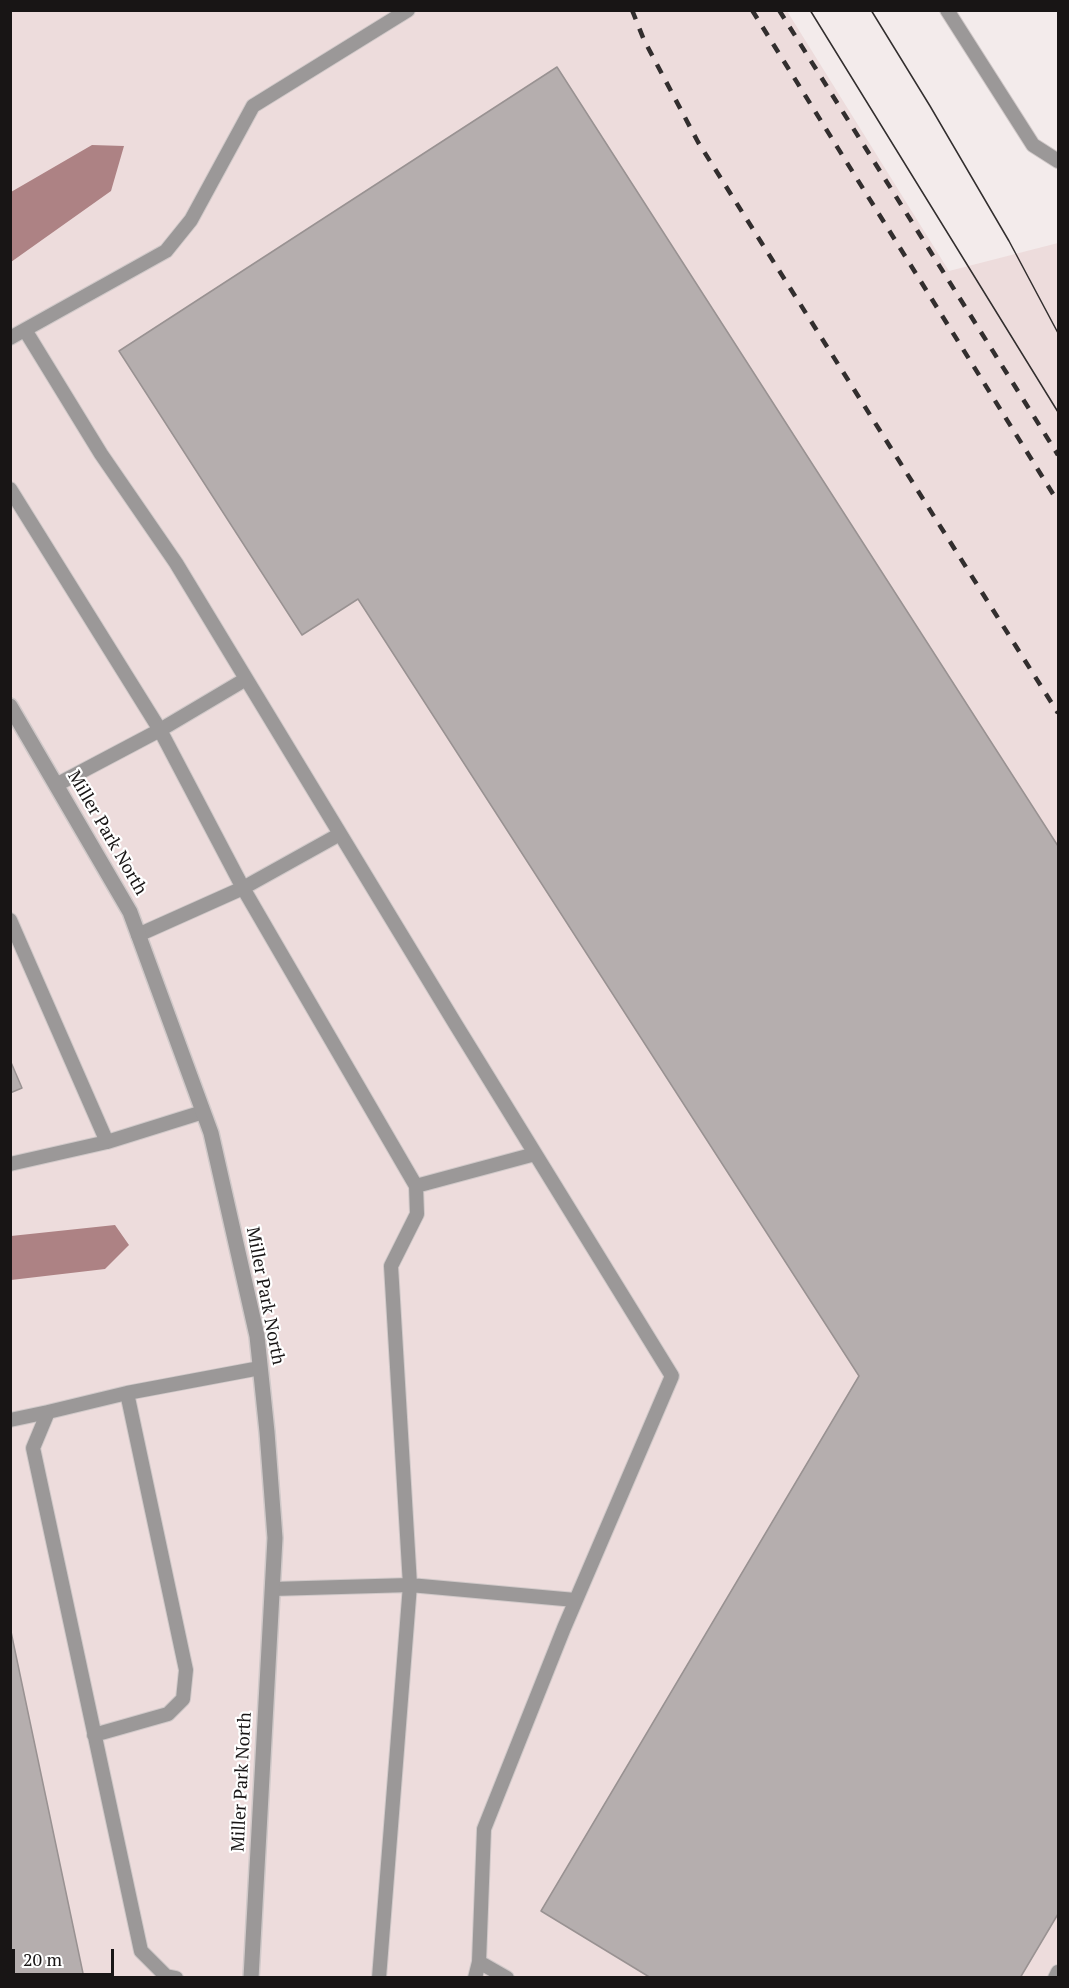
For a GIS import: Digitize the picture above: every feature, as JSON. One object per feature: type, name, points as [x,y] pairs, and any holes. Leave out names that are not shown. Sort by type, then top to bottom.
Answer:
[{"type":"street","name":"Miller Park North","points":[[10,706],[15,722],[57,785],[130,912],[211,1133],[254,1325],[267,1432],[275,1538],[251,1977]]},
{"type":"lane","points":[[10,338],[166,251],[191,220],[253,106],[408,10]]},
{"type":"lane","points":[[947,10],[1033,145],[1059,161]]},
{"type":"lane","points":[[25,330],[101,454],[176,563],[672,1376],[575,1600],[484,1829],[479,1962],[475,1977]]},
{"type":"lane","points":[[10,489],[160,730],[243,888],[416,1186],[417,1214],[391,1266],[410,1585],[379,1977]]},
{"type":"lane","points":[[57,785],[160,730],[246,679]]},
{"type":"lane","points":[[138,935],[243,888],[340,834]]},
{"type":"lane","points":[[10,920],[107,1142]]},
{"type":"lane","points":[[10,1164],[107,1142],[203,1112]]},
{"type":"lane","points":[[416,1186],[535,1154]]},
{"type":"lane","points":[[10,1420],[260,1368]]},
{"type":"lane","points":[[94,1735],[168,1714],[183,1699],[186,1670],[127,1394]]},
{"type":"lane","points":[[48,1412],[33,1449],[141,1951],[165,1976],[176,1977]]},
{"type":"lane","points":[[272,1588],[410,1585],[575,1600]]},
{"type":"lane","points":[[479,1962],[507,1977]]},
{"type":"lane","points":[[1055,1977],[1059,1972]]},
{"type":"shaded area","points":[[11,11],[787,11],[949,271],[1058,243],[1058,1977],[11,1978]]},
{"type":"shaded area","points":[[92,145],[124,146],[111,191],[11,262],[11,192]]},
{"type":"shaded area","points":[[115,1225],[129,1245],[105,1269],[11,1280],[11,1236]]},
{"type":"building","points":[[557,67],[1058,846],[1058,1914],[1020,1978],[651,1978],[541,1911],[859,1376],[358,599],[302,635],[119,351]]},
{"type":"building","points":[[10,1060],[22,1088],[10,1093]]},
{"type":"building","points":[[10,1627],[84,1978],[10,1978]]},
{"type":"tram line","points":[[810,10],[1058,412]]},
{"type":"tram line","points":[[871,10],[1009,241],[1058,333]]},
{"type":"railway","points":[[632,10],[644,40],[698,142],[1058,713]]},
{"type":"railway","points":[[752,10],[1058,502]]},
{"type":"railway","points":[[779,10],[1058,455]]}]
